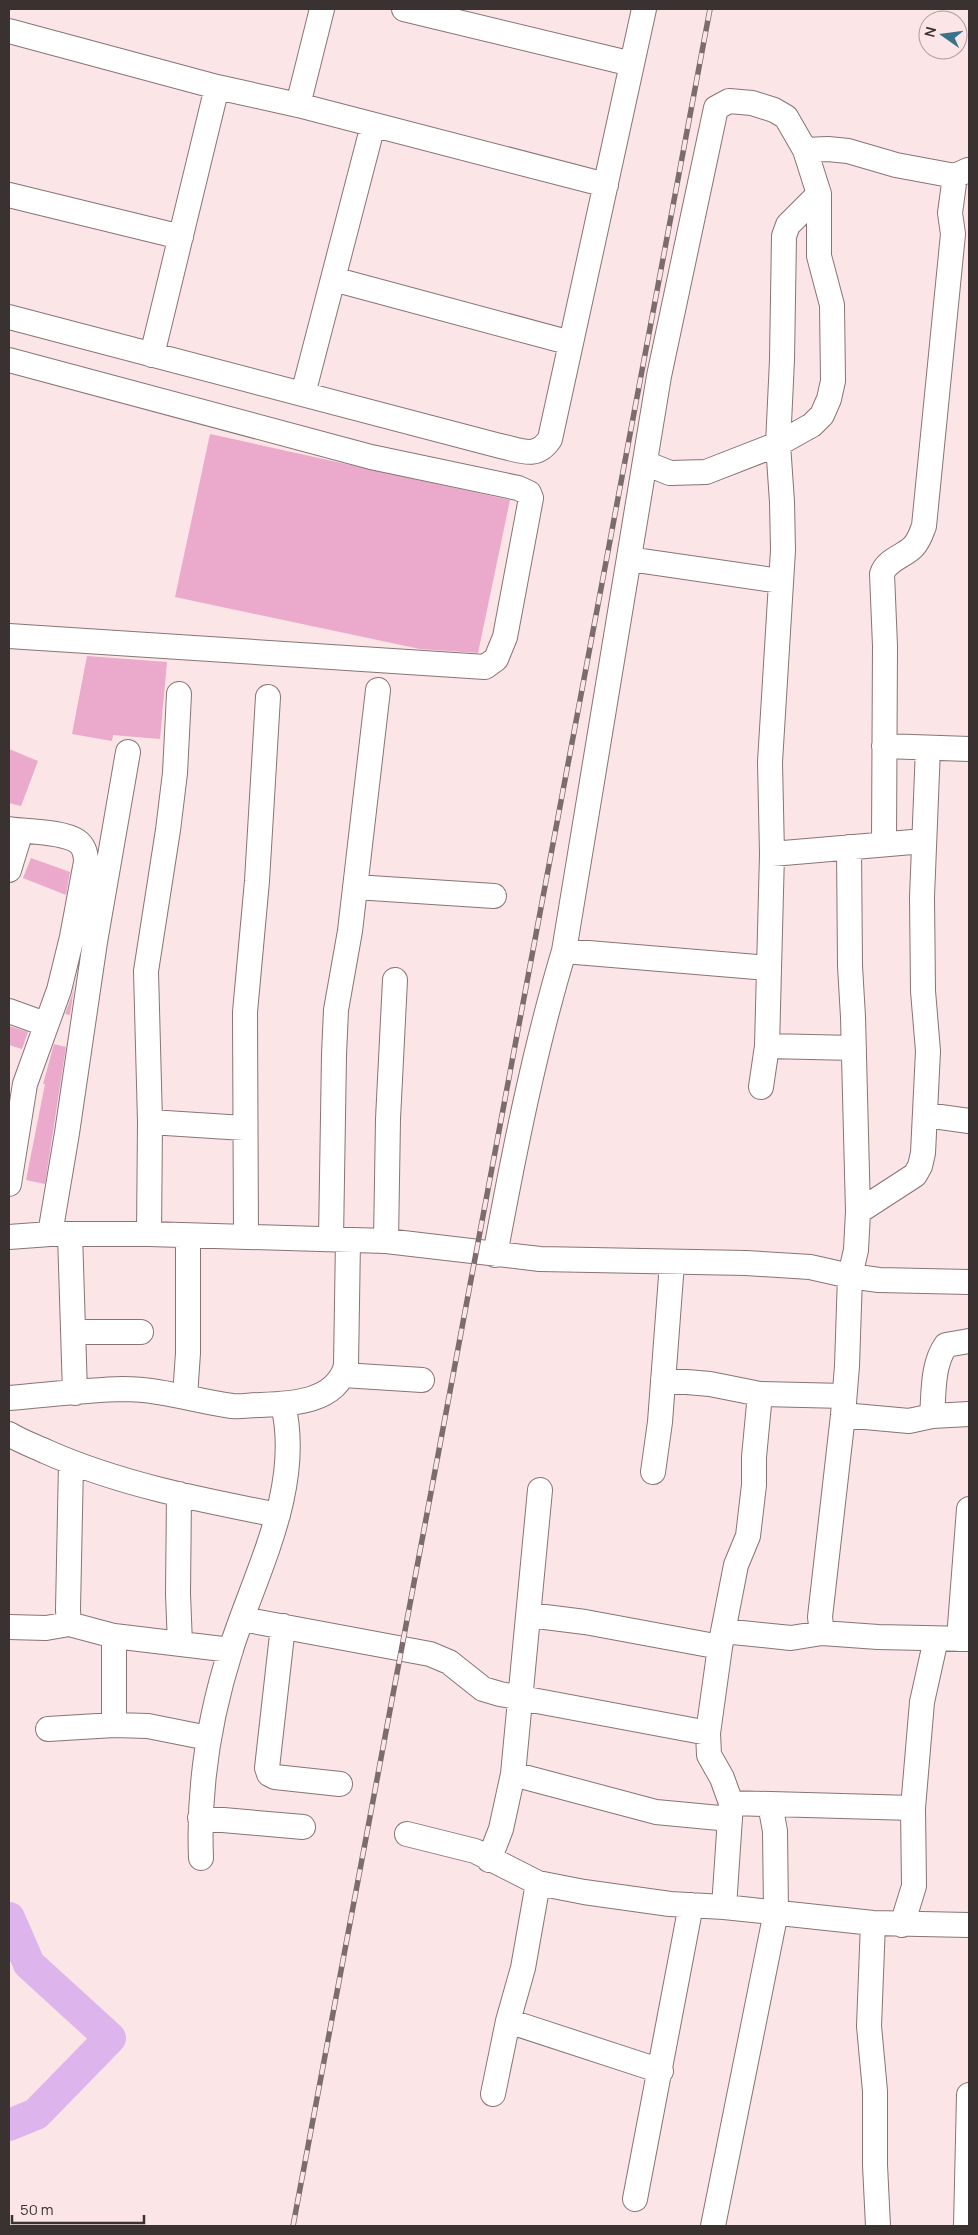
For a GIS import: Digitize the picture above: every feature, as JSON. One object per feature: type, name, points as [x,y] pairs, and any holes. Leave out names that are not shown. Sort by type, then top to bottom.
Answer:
[{"type":"street","points":[[298,105],[322,9]]},
{"type":"street","points":[[404,9],[449,15],[632,64]]},
{"type":"street","points":[[9,317],[500,446],[531,453],[539,451],[550,439],[644,9]]},
{"type":"street","points":[[9,31],[218,87],[298,105],[606,185]]},
{"type":"street","points":[[152,355],[218,87]]},
{"type":"street","points":[[495,1255],[514,1154],[543,1019],[564,950],[659,376],[716,108],[729,101],[752,103],[774,110],[786,117],[805,150],[819,194],[819,256],[832,305],[833,381],[830,399],[822,415],[812,425],[778,444],[706,472],[670,472],[645,463]]},
{"type":"street","points":[[303,394],[373,125]]},
{"type":"street","points":[[805,150],[828,149],[848,151],[896,165],[962,173],[950,213],[953,234],[924,526],[919,539],[912,549],[887,566],[882,574],[884,843]]},
{"type":"street","points":[[761,1087],[767,1046],[772,854],[770,762],[783,550],[778,444],[782,360],[784,231],[819,194]]},
{"type":"street","points":[[9,195],[181,237]]},
{"type":"street","points":[[333,279],[571,343]]},
{"type":"street","points":[[9,360],[371,457],[518,488],[529,493],[531,498],[504,637],[496,659],[485,667],[9,636]]},
{"type":"street","points":[[629,558],[780,581]]},
{"type":"street","points":[[9,1398],[123,1390],[185,1396],[234,1406],[283,1404],[312,1399],[332,1388],[343,1375],[347,1344],[340,1240],[336,1019],[355,887],[378,690]]},
{"type":"street","points":[[149,1234],[150,1122],[146,971],[175,773],[179,694]]},
{"type":"street","points":[[246,1237],[244,1012],[257,881],[268,697]]},
{"type":"street","points":[[884,746],[969,749]]},
{"type":"street","points":[[858,1212],[915,1175],[919,1171],[923,1154],[928,1052],[923,991],[922,897],[928,748]]},
{"type":"street","points":[[75,1393],[73,1332],[60,1234],[69,1125],[95,942],[128,752]]},
{"type":"street","points":[[9,870],[15,830],[64,836],[77,841],[86,854],[72,937],[59,990],[17,1082],[9,1184]]},
{"type":"street","points":[[772,854],[924,841]]},
{"type":"street","points":[[822,1633],[820,1616],[822,1590],[843,1405],[850,1276],[856,1250],[858,1212],[850,966],[849,847]]},
{"type":"street","points":[[355,887],[494,896]]},
{"type":"street","points":[[564,950],[769,968]]},
{"type":"street","points":[[386,1241],[388,1119],[395,980]]},
{"type":"street","points":[[9,1011],[45,1024]]},
{"type":"street","points":[[767,1046],[854,1048]]},
{"type":"street","points":[[926,1115],[969,1121]]},
{"type":"street","points":[[150,1122],[244,1128]]},
{"type":"street","points":[[9,1237],[60,1234],[149,1234],[386,1241],[540,1259],[746,1263],[810,1267],[879,1280],[969,1282]]},
{"type":"street","points":[[185,1396],[188,1353],[188,1236]]},
{"type":"street","points":[[652,1472],[660,1422],[672,1263]]},
{"type":"street","points":[[73,1332],[141,1332]]},
{"type":"street","points":[[932,1416],[936,1366],[940,1354],[946,1345],[969,1341]]},
{"type":"street","points":[[343,1375],[422,1380]]},
{"type":"street","points":[[663,1380],[710,1384],[760,1394],[843,1405],[883,1420],[909,1421],[932,1416],[969,1414]]},
{"type":"street","points":[[724,1907],[730,1811],[722,1778],[709,1754],[708,1733],[722,1639],[736,1565],[748,1536],[754,1485],[754,1457],[760,1394]]},
{"type":"street","points":[[201,1858],[200,1818],[208,1738],[231,1650],[278,1515],[287,1452],[288,1428],[283,1404]]},
{"type":"street","points":[[9,1434],[71,1463],[179,1494],[278,1515]]},
{"type":"street","points":[[69,1624],[71,1463]]},
{"type":"street","points":[[490,1860],[501,1829],[513,1774],[522,1698],[540,1490]]},
{"type":"street","points":[[179,1494],[178,1594],[180,1644]]},
{"type":"street","points":[[902,1925],[914,1886],[913,1808],[922,1702],[954,1639],[969,1509]]},
{"type":"street","points":[[529,1615],[722,1639],[791,1638],[822,1633],[954,1639]]},
{"type":"street","points":[[242,1619],[430,1654],[449,1662],[482,1689],[708,1733]]},
{"type":"street","points":[[9,1627],[46,1628],[69,1624],[114,1636],[231,1650]]},
{"type":"street","points":[[283,1626],[267,1768],[269,1774],[275,1777],[340,1784]]},
{"type":"street","points":[[114,1636],[114,1725]]},
{"type":"street","points":[[48,1729],[114,1725],[148,1726],[208,1738]]},
{"type":"street","points":[[513,1774],[656,1812],[730,1811],[770,1804],[913,1808]]},
{"type":"street","points":[[714,2226],[776,1912],[776,1831],[770,1804]]},
{"type":"street","points":[[200,1818],[303,1827]]},
{"type":"street","points":[[407,1834],[475,1851],[538,1882],[584,1892],[670,1904],[776,1912],[873,1924],[969,1926]]},
{"type":"street","points":[[493,2094],[508,2021],[523,1968],[538,1882]]},
{"type":"street","points":[[635,2199],[661,2071],[691,1905]]},
{"type":"street","points":[[873,1924],[869,2026],[875,2091],[875,2165],[878,2226]]},
{"type":"street","points":[[508,2021],[661,2071]]},
{"type":"street","points":[[966,2226],[969,2095]]},
{"type":"building","points":[[210,434],[510,500],[478,653],[420,649],[175,597]]},
{"type":"building","points":[[87,656],[167,662],[160,739],[113,735],[112,741],[72,734]]},
{"type":"building","points":[[9,749],[38,761],[21,806],[9,803]]},
{"type":"building","points":[[31,858],[70,872],[66,895],[23,878]]},
{"type":"building","points":[[75,981],[70,1015],[65,1014],[72,995]]},
{"type":"building","points":[[9,1026],[28,1032],[22,1049],[9,1045]]},
{"type":"building","points":[[54,1044],[66,1047],[45,1184],[26,1180],[45,1084],[43,1084]]},
{"type":"waterway","points":[[9,1918],[29,1964],[110,2038],[36,2114],[9,2125]]},
{"type":"railway","points":[[293,2226],[710,9]]}]
